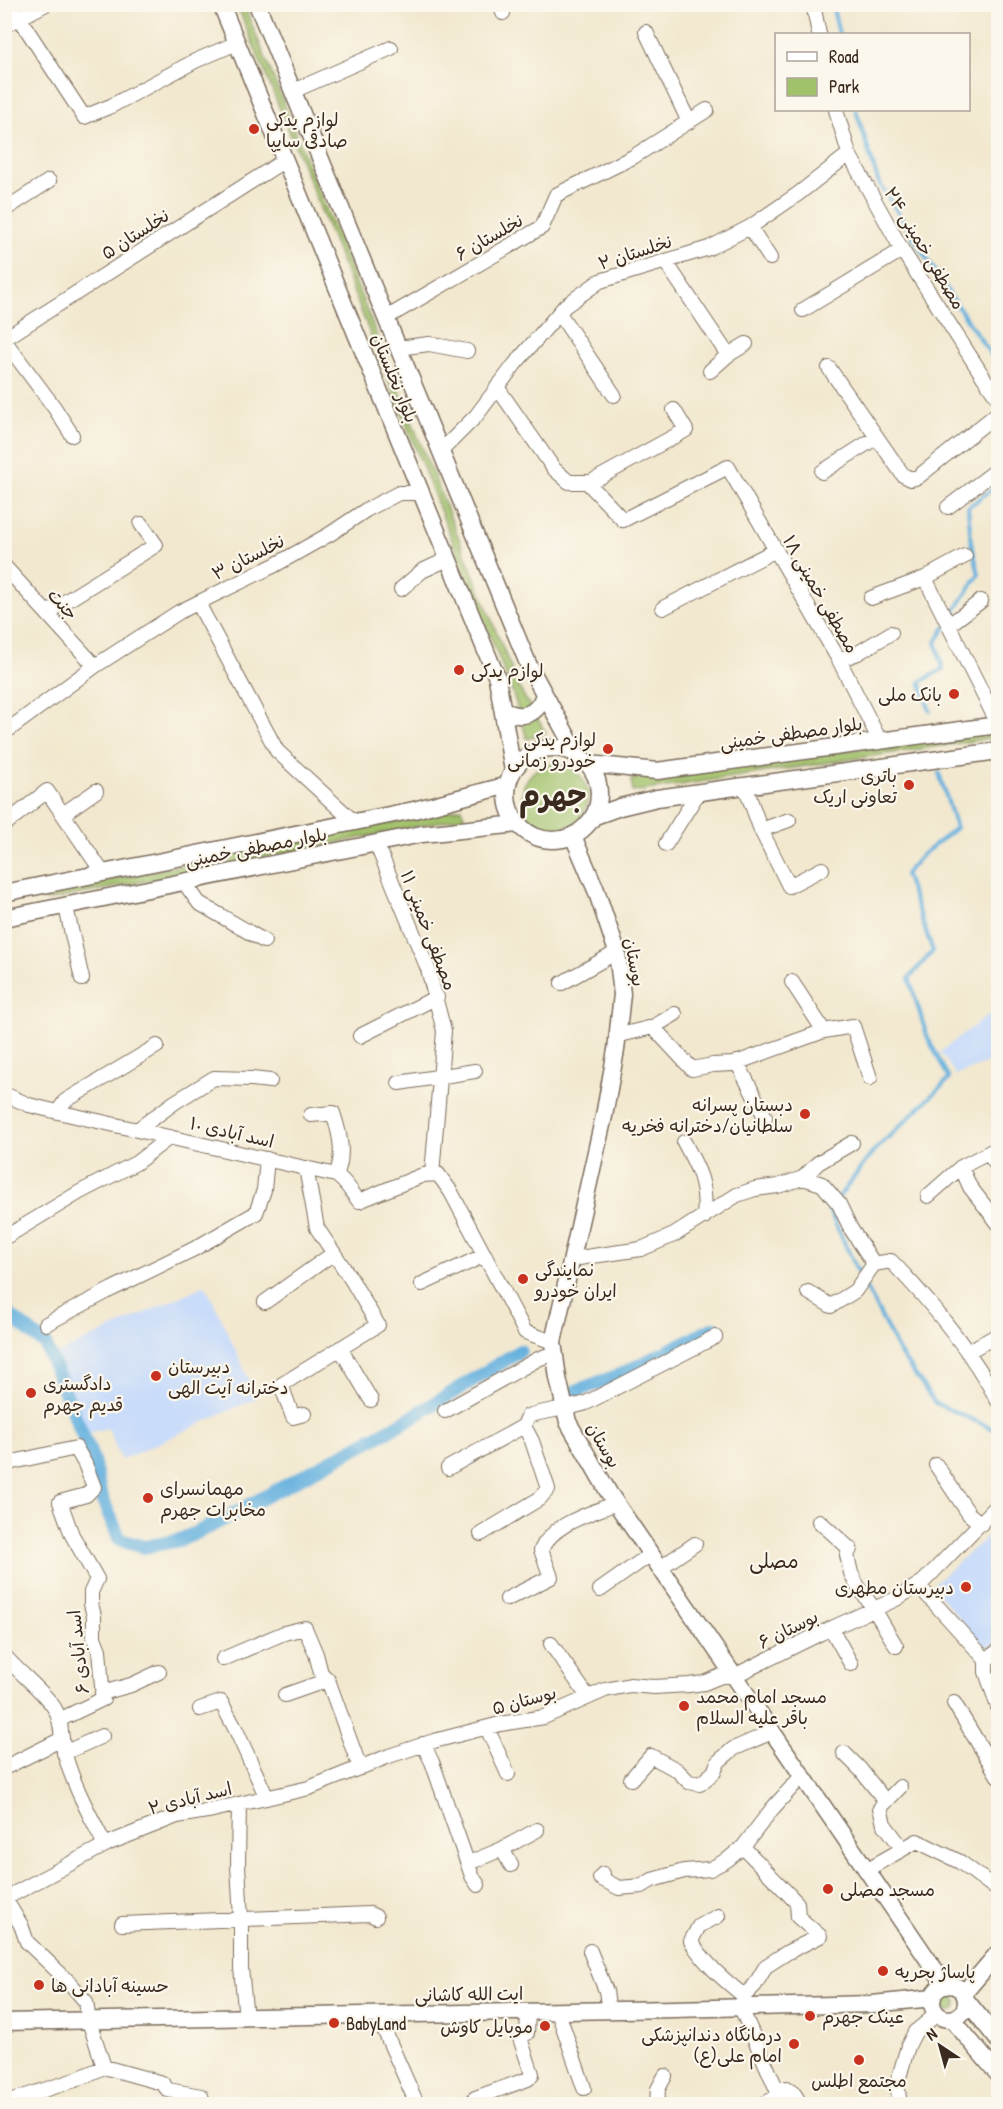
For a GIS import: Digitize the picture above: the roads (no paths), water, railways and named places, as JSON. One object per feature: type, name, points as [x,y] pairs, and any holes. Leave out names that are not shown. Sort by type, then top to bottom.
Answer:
[{"type":"main road","name":"بلوار نخلستان","points":[[221,4],[497,678],[511,778]]},
{"type":"main road","name":"بلوار نخلستان","points":[[257,4],[529,666],[583,759]]},
{"type":"main road","points":[[502,708],[509,714],[527,715],[541,704],[544,695]]},
{"type":"main road","name":"بلوار مصطفی خمینی","points":[[583,759],[657,771],[999,724]]},
{"type":"main road","points":[[549,748],[563,749],[583,759],[596,776],[600,789],[595,816],[585,828],[573,836],[558,841],[543,840],[529,834],[510,813],[507,799],[511,778],[528,756],[549,748]]},
{"type":"main road","points":[[595,816],[657,798],[999,751]]},
{"type":"main road","name":"بلوار مصطفی خمینی","points":[[4,893],[414,810],[511,778]]},
{"type":"main road","name":"بلوار مصطفی خمینی","points":[[4,918],[422,834],[518,824]]},
{"type":"main road","name":"بوستان","points":[[573,836],[597,890],[617,952],[622,994],[616,1050],[554,1348],[568,1422],[616,1503],[946,1986]]},
{"type":"main road","points":[[26,889],[30,913]]},
{"type":"main road","points":[[941,2010],[961,2015],[964,2010],[965,1997],[999,1953]]},
{"type":"main road","points":[[999,2040],[956,1987],[946,1986],[939,1989],[941,2010],[999,2074]]},
{"type":"main road","name":"ایت الله کاشانی","points":[[4,2022],[609,2011],[742,2002],[872,2004],[941,2010]]},
{"type":"street","points":[[10,4],[17,18],[84,117],[111,106],[195,61],[237,43]]},
{"type":"street","points":[[4,26],[46,4]]},
{"type":"street","points":[[813,4],[819,33]]},
{"type":"street","points":[[646,32],[688,122]]},
{"type":"street","points":[[293,91],[391,48]]},
{"type":"street","name":"نخلستان ۶","points":[[386,318],[542,227],[556,195],[633,157],[707,110]]},
{"type":"street","name":"مصطفی خمینی ۲۴","points":[[836,111],[849,154],[902,250],[999,398]]},
{"type":"street","name":"نخلستان ۲","points":[[441,451],[476,416],[497,387],[565,306],[600,281],[709,248],[750,227],[798,194],[849,154]]},
{"type":"street","name":"نخلستان ۵","points":[[4,339],[285,160]]},
{"type":"street","points":[[4,210],[49,181]]},
{"type":"street","points":[[750,227],[770,258]]},
{"type":"street","points":[[803,310],[902,250]]},
{"type":"street","points":[[665,261],[728,355]]},
{"type":"street","points":[[559,313],[614,395]]},
{"type":"street","points":[[4,339],[72,435]]},
{"type":"street","points":[[398,348],[429,344],[467,351]]},
{"type":"street","points":[[710,371],[728,355],[746,344]]},
{"type":"street","points":[[829,368],[903,475],[911,479],[918,477],[999,413]]},
{"type":"street","points":[[497,387],[554,470],[569,483],[591,482],[686,430],[674,410]]},
{"type":"street","points":[[822,472],[877,437]]},
{"type":"street","name":"مصطفی خمینی ۱۸","points":[[587,482],[623,520],[728,467],[839,660],[880,741]]},
{"type":"street","points":[[948,507],[999,469]]},
{"type":"street","name":"نخلستان ۳","points":[[4,733],[95,666],[179,612],[275,565],[330,534],[366,510],[399,493],[421,493]]},
{"type":"street","points":[[47,613],[156,545],[141,524]]},
{"type":"street","points":[[663,608],[776,550]]},
{"type":"street","points":[[871,598],[925,578],[965,556]]},
{"type":"street","points":[[401,589],[422,571],[448,559]]},
{"type":"street","name":"جنت","points":[[4,566],[95,666]]},
{"type":"street","points":[[925,578],[999,724]]},
{"type":"street","points":[[949,625],[981,602]]},
{"type":"street","points":[[198,603],[277,751],[354,822]]},
{"type":"street","points":[[839,660],[858,653],[891,633]]},
{"type":"street","points":[[745,786],[761,830],[789,886],[822,869]]},
{"type":"street","points":[[4,825],[47,791],[103,873]]},
{"type":"street","points":[[63,814],[96,791]]},
{"type":"street","points":[[666,844],[698,793]]},
{"type":"street","points":[[761,830],[789,820]]},
{"type":"street","name":"مصطفی خمینی ۱۱","points":[[376,843],[428,969],[444,1031],[435,1174]]},
{"type":"street","points":[[184,882],[199,903],[264,941]]},
{"type":"street","points":[[66,907],[82,979]]},
{"type":"street","points":[[562,983],[617,952]]},
{"type":"street","points":[[792,982],[824,1031]]},
{"type":"street","points":[[360,1036],[437,997]]},
{"type":"street","points":[[616,1036],[653,1028],[675,1014]]},
{"type":"street","points":[[653,1028],[692,1070],[737,1062],[824,1031],[853,1026],[870,1078]]},
{"type":"street","points":[[58,1112],[64,1101],[158,1046]]},
{"type":"street","points":[[737,1062],[765,1117]]},
{"type":"street","points":[[399,1083],[475,1071]]},
{"type":"street","points":[[137,1130],[175,1102],[214,1078],[252,1078],[270,1082]]},
{"type":"street","name":"اسد آبادی ۱۰","points":[[6,1097],[58,1112],[336,1175]]},
{"type":"street","points":[[311,1115],[333,1113],[340,1134],[341,1163],[336,1175],[345,1181],[358,1201],[423,1175],[435,1174],[451,1192],[525,1332],[554,1348],[445,1411]]},
{"type":"street","points":[[4,1238],[80,1192],[136,1163],[170,1137]]},
{"type":"street","points":[[684,1142],[698,1167],[706,1195],[704,1217]]},
{"type":"street","points":[[572,1258],[641,1249],[674,1235],[737,1195],[803,1178],[818,1163],[852,1143]]},
{"type":"street","points":[[928,1197],[961,1167],[993,1151],[999,1167]]},
{"type":"street","points":[[46,1324],[194,1249],[256,1213],[264,1190],[267,1159]]},
{"type":"street","points":[[961,1167],[970,1187],[999,1223]]},
{"type":"street","points":[[304,1414],[293,1417],[281,1385],[378,1325],[317,1228],[306,1168]]},
{"type":"street","points":[[803,1178],[822,1184],[839,1204],[851,1229],[874,1264]]},
{"type":"street","points":[[265,1302],[334,1253]]},
{"type":"street","points":[[422,1284],[485,1255]]},
{"type":"street","points":[[808,1292],[831,1306],[855,1291],[874,1264],[891,1261],[967,1352],[999,1401]]},
{"type":"street","points":[[967,1352],[999,1335]]},
{"type":"street","points":[[448,1468],[524,1426],[528,1416],[540,1412],[565,1410],[608,1393],[715,1337]]},
{"type":"street","points":[[340,1348],[371,1400]]},
{"type":"street","points":[[481,1534],[539,1499],[548,1489],[532,1441],[524,1426]]},
{"type":"street","name":"اسد آبادی ۶","points":[[4,1464],[76,1448],[94,1487],[86,1495],[60,1502],[72,1535],[97,1579],[92,1592],[91,1604],[94,1616],[94,1637],[99,1650],[103,1699],[59,1720]]},
{"type":"street","points":[[936,1465],[969,1514],[981,1524]]},
{"type":"street","points":[[507,1599],[551,1577],[541,1550],[545,1540],[555,1530],[616,1503]]},
{"type":"street","name":"بوستان ۶","points":[[734,1676],[831,1628],[897,1599],[940,1566],[999,1505]]},
{"type":"street","points":[[819,1521],[850,1549],[847,1555],[851,1573],[896,1647]]},
{"type":"street","points":[[600,1590],[655,1561],[695,1544]]},
{"type":"street","points":[[918,1585],[986,1660],[986,1672],[999,1707]]},
{"type":"street","points":[[223,1659],[284,1633],[305,1628],[321,1673],[328,1680],[360,1768]]},
{"type":"street","points":[[831,1628],[851,1664]]},
{"type":"street","points":[[551,1644],[588,1697]]},
{"type":"street","points":[[986,1660],[999,1651]]},
{"type":"street","points":[[4,1655],[53,1706],[59,1720],[63,1746],[75,1785],[105,1845]]},
{"type":"street","points":[[102,1693],[131,1685],[159,1672]]},
{"type":"street","name":"بوستان ۵","points":[[360,1768],[423,1744],[544,1716],[605,1690],[630,1685],[671,1687],[704,1683],[721,1676],[734,1676]]},
{"type":"street","points":[[285,1695],[328,1680]]},
{"type":"street","points":[[999,1684],[994,1681],[999,1695]]},
{"type":"street","points":[[200,1709],[221,1702],[267,1798]]},
{"type":"street","points":[[954,1703],[999,1776]]},
{"type":"street","points":[[487,1728],[508,1774]]},
{"type":"street","points":[[631,1779],[651,1755],[677,1770],[689,1782],[700,1784],[714,1772],[718,1761],[733,1749],[772,1732]]},
{"type":"street","points":[[4,1768],[63,1746],[102,1736]]},
{"type":"street","points":[[423,1744],[472,1876],[478,1885]]},
{"type":"street","points":[[844,1753],[886,1802]]},
{"type":"street","name":"اسد آبادی ۲","points":[[5,1899],[105,1845],[177,1816],[309,1788],[360,1768]]},
{"type":"street","points":[[603,1874],[600,1878],[619,1888],[642,1886],[652,1880],[684,1871],[710,1869],[727,1860],[743,1847],[772,1809],[802,1776]]},
{"type":"street","points":[[900,1787],[880,1808],[884,1824],[903,1849]]},
{"type":"street","points":[[239,1804],[241,1968],[246,2018]]},
{"type":"street","points":[[469,1863],[502,1849],[537,1830]]},
{"type":"street","points":[[866,1870],[917,1841],[960,1862],[999,1890]]},
{"type":"street","points":[[742,2002],[766,1966],[820,1936],[798,1917],[797,1903],[743,1847]]},
{"type":"street","points":[[502,1849],[510,1865]]},
{"type":"street","points":[[5,1899],[21,1925],[27,1942],[69,1982],[86,2002],[89,2021],[104,2067]]},
{"type":"street","points":[[122,1924],[370,1914],[376,1917]]},
{"type":"street","points":[[718,1916],[699,1926],[691,1941],[701,1957],[742,2002],[777,2090],[791,2089],[800,2104]]},
{"type":"street","points":[[590,1951],[606,1991],[609,2011]]},
{"type":"street","points":[[900,2104],[897,2084],[908,2046],[915,2032],[941,2010]]},
{"type":"street","points":[[475,2098],[528,2079],[532,2074],[520,2038],[527,2033],[528,2012]]},
{"type":"street","points":[[558,2012],[584,2088]]},
{"type":"street","points":[[378,2016],[417,2104]]},
{"type":"street","points":[[4,2103],[75,2080],[104,2067],[162,2083],[168,2090],[201,2096],[204,2104]]},
{"type":"street","points":[[657,2104],[658,2089],[665,2076]]},
{"type":"street","points":[[764,2104],[779,2096],[787,2088]]},
{"type":"waterway","points":[[832,4],[839,33]]},
{"type":"waterway","points":[[856,111],[878,181],[948,292],[998,365]]},
{"type":"waterway","points":[[950,618],[979,574],[971,542],[968,507],[998,485]]},
{"type":"waterway","points":[[930,711],[920,682],[943,669],[936,642],[945,627]]},
{"type":"waterway","points":[[860,1276],[829,1210],[873,1152],[949,1079],[927,1036],[909,978],[933,951],[905,874],[923,854],[956,828],[939,773]]},
{"type":"waterway","points":[[864,1283],[899,1352],[935,1403],[998,1431]]},
{"type":"waterway","points":[[4,1311],[45,1344],[93,1460],[100,1493],[120,1540],[144,1547],[180,1540],[209,1527],[411,1418],[520,1351]]},
{"type":"waterway","points":[[576,1391],[622,1374],[714,1328]]},
{"type":"place","name":"لوازم یدکی صادقی سایپا","points":[[254,129]]},
{"type":"place","name":"لوازم یدکی","points":[[459,670]]},
{"type":"place","name":"بانک ملی","points":[[954,694]]},
{"type":"place","name":"لوازم یدکی خودرو زمانی","points":[[608,749]]},
{"type":"place","name":"باتری تعاونی اریک","points":[[909,785]]},
{"type":"place","name":"دبستان پسرانه سلطانیان/دخترانه فخریه","points":[[805,1114]]},
{"type":"place","name":"نمایندگی ایران خودرو","points":[[523,1279]]},
{"type":"place","name":"دبیرستان دخترانه آیت الهی","points":[[156,1376]]},
{"type":"place","name":"دادگستری قدیم جهرم","points":[[31,1393]]},
{"type":"place","name":"مهمانسرای مخابرات جهرم","points":[[148,1498]]},
{"type":"place","name":"دبیرستان مطهری","points":[[966,1587]]},
{"type":"place","name":"مسجد امام محمد باقر علیه السلام","points":[[684,1706]]},
{"type":"place","name":"مسجد مصلی","points":[[828,1889]]},
{"type":"place","name":"پاساژ بحریه","points":[[883,1971]]},
{"type":"place","name":"حسینه آبادانی ها","points":[[39,1985]]},
{"type":"place","name":"عینک جهرم","points":[[810,2016]]},
{"type":"place","name":"BabyLand","points":[[334,2023]]},
{"type":"place","name":"موبایل کاوش","points":[[545,2026]]},
{"type":"place","name":"درمانگاه دندانپزشکی امام علی(ع)","points":[[794,2044]]},
{"type":"place","name":"مجتمع اطلس","points":[[859,2060]]},
{"type":"district","name":"جهرم","points":[[553,795]]},
{"type":"district","name":"مصلی","points":[[774,1560]]}]
